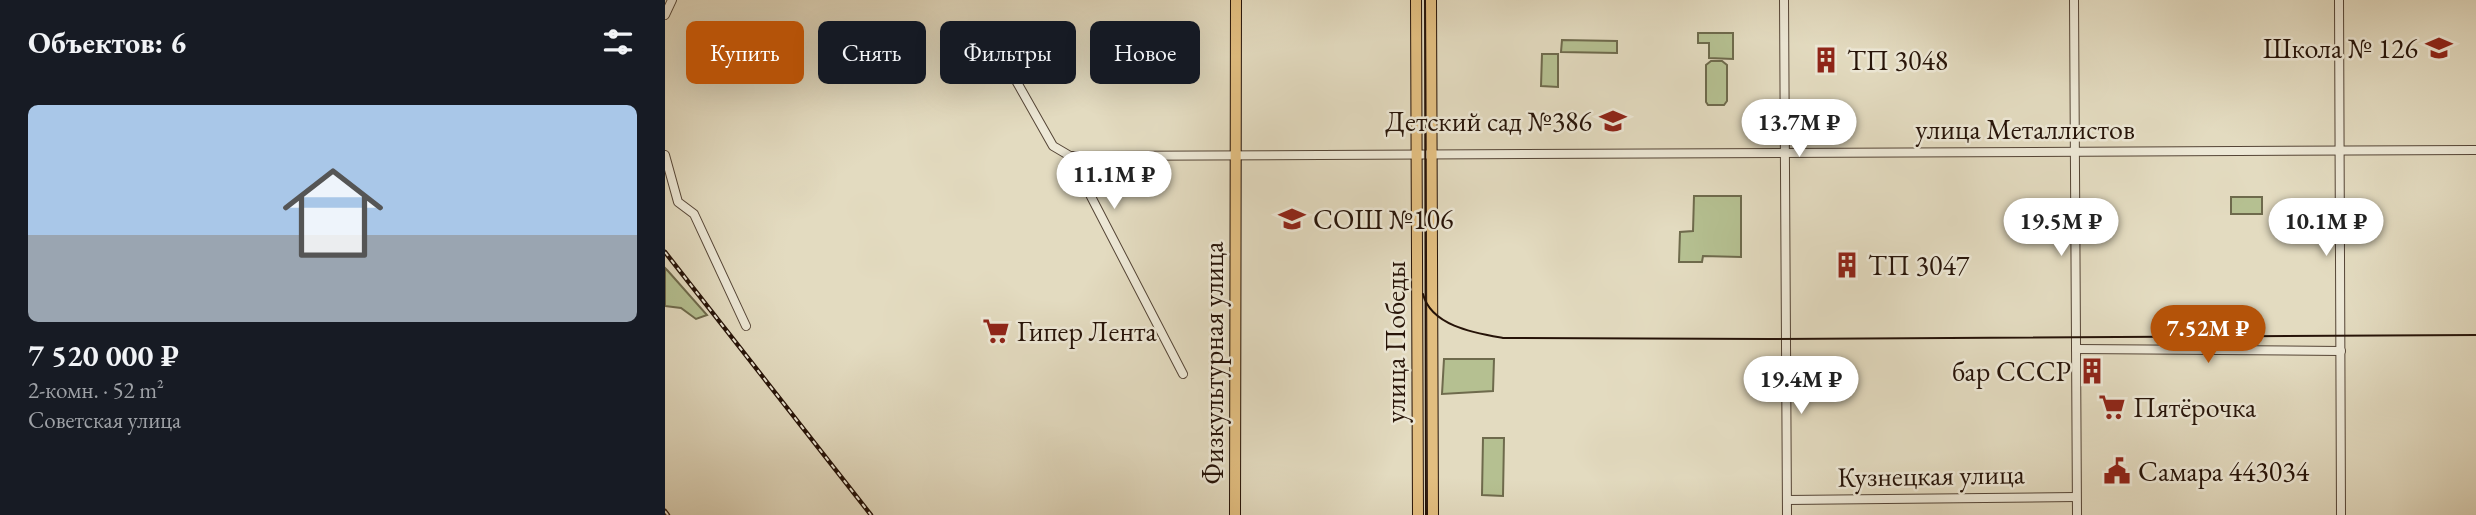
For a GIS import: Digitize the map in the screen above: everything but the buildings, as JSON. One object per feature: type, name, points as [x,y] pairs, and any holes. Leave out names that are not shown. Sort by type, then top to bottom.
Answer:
[{"type":"main road","name":"Физкультурная улица","points":[[1235,515],[1236,0]]},
{"type":"main road","name":"улица Победы","points":[[1416,0],[1418,515]]},
{"type":"main road","name":"улица Победы","points":[[1430,0],[1433,515]]},
{"type":"street","points":[[665,15],[672,0]]},
{"type":"street","points":[[1784,0],[1787,515]]},
{"type":"street","points":[[2074,0],[2077,515]]},
{"type":"street","points":[[2339,0],[2341,515]]},
{"type":"street","points":[[1018,84],[1053,146],[1070,156],[1183,374]]},
{"type":"street","name":"улица Металлистов","points":[[1070,156],[2476,150]]},
{"type":"street","points":[[665,155],[678,202],[694,214],[746,326]]},
{"type":"street","points":[[2076,349],[2341,351]]},
{"type":"street","name":"Кузнецкая улица","points":[[1787,500],[2077,497]]},
{"type":"green space","points":[[1698,33],[1733,33],[1733,59],[1709,58],[1709,43],[1698,43]]},
{"type":"green space","points":[[1562,40],[1617,41],[1617,53],[1561,52]]},
{"type":"green space","points":[[1542,54],[1558,54],[1558,87],[1541,86]]},
{"type":"green space","points":[[1711,61],[1722,61],[1727,65],[1727,101],[1724,105],[1708,105],[1706,102],[1706,65]]},
{"type":"green space","points":[[1694,196],[1741,196],[1741,257],[1703,256],[1702,262],[1679,262],[1680,232],[1693,231]]},
{"type":"green space","points":[[2231,197],[2262,197],[2262,214],[2231,214]]},
{"type":"green space","points":[[665,268],[707,315],[696,319],[681,308],[665,306]]},
{"type":"green space","points":[[1444,359],[1494,359],[1493,391],[1442,394]]},
{"type":"green space","points":[[1483,438],[1504,438],[1503,496],[1482,495]]},
{"type":"tram line","points":[[1425,0],[1426,515]]},
{"type":"tram line","points":[[1423,294],[1428,305],[1444,321],[1467,330],[1503,338],[2476,335]]},
{"type":"railway","points":[[665,252],[871,515]]},
{"type":"railway","points":[[665,511],[668,515]]},
{"type":"place","name":"Школа № 126","points":[[2439,48]]},
{"type":"place","name":"ТП 3048","points":[[1826,60]]},
{"type":"place","name":"Детский сад №386","points":[[1613,121]]},
{"type":"place","name":"СОШ №106","points":[[1292,219]]},
{"type":"place","name":"ТП 3047","points":[[1847,265]]},
{"type":"place","name":"Гипер Лента","points":[[996,331]]},
{"type":"place","name":"бар СССР","points":[[2092,371]]},
{"type":"place","name":"Пятёрочка","points":[[2112,407]]},
{"type":"place","name":"Самара 443034","points":[[2117,471]]}]
